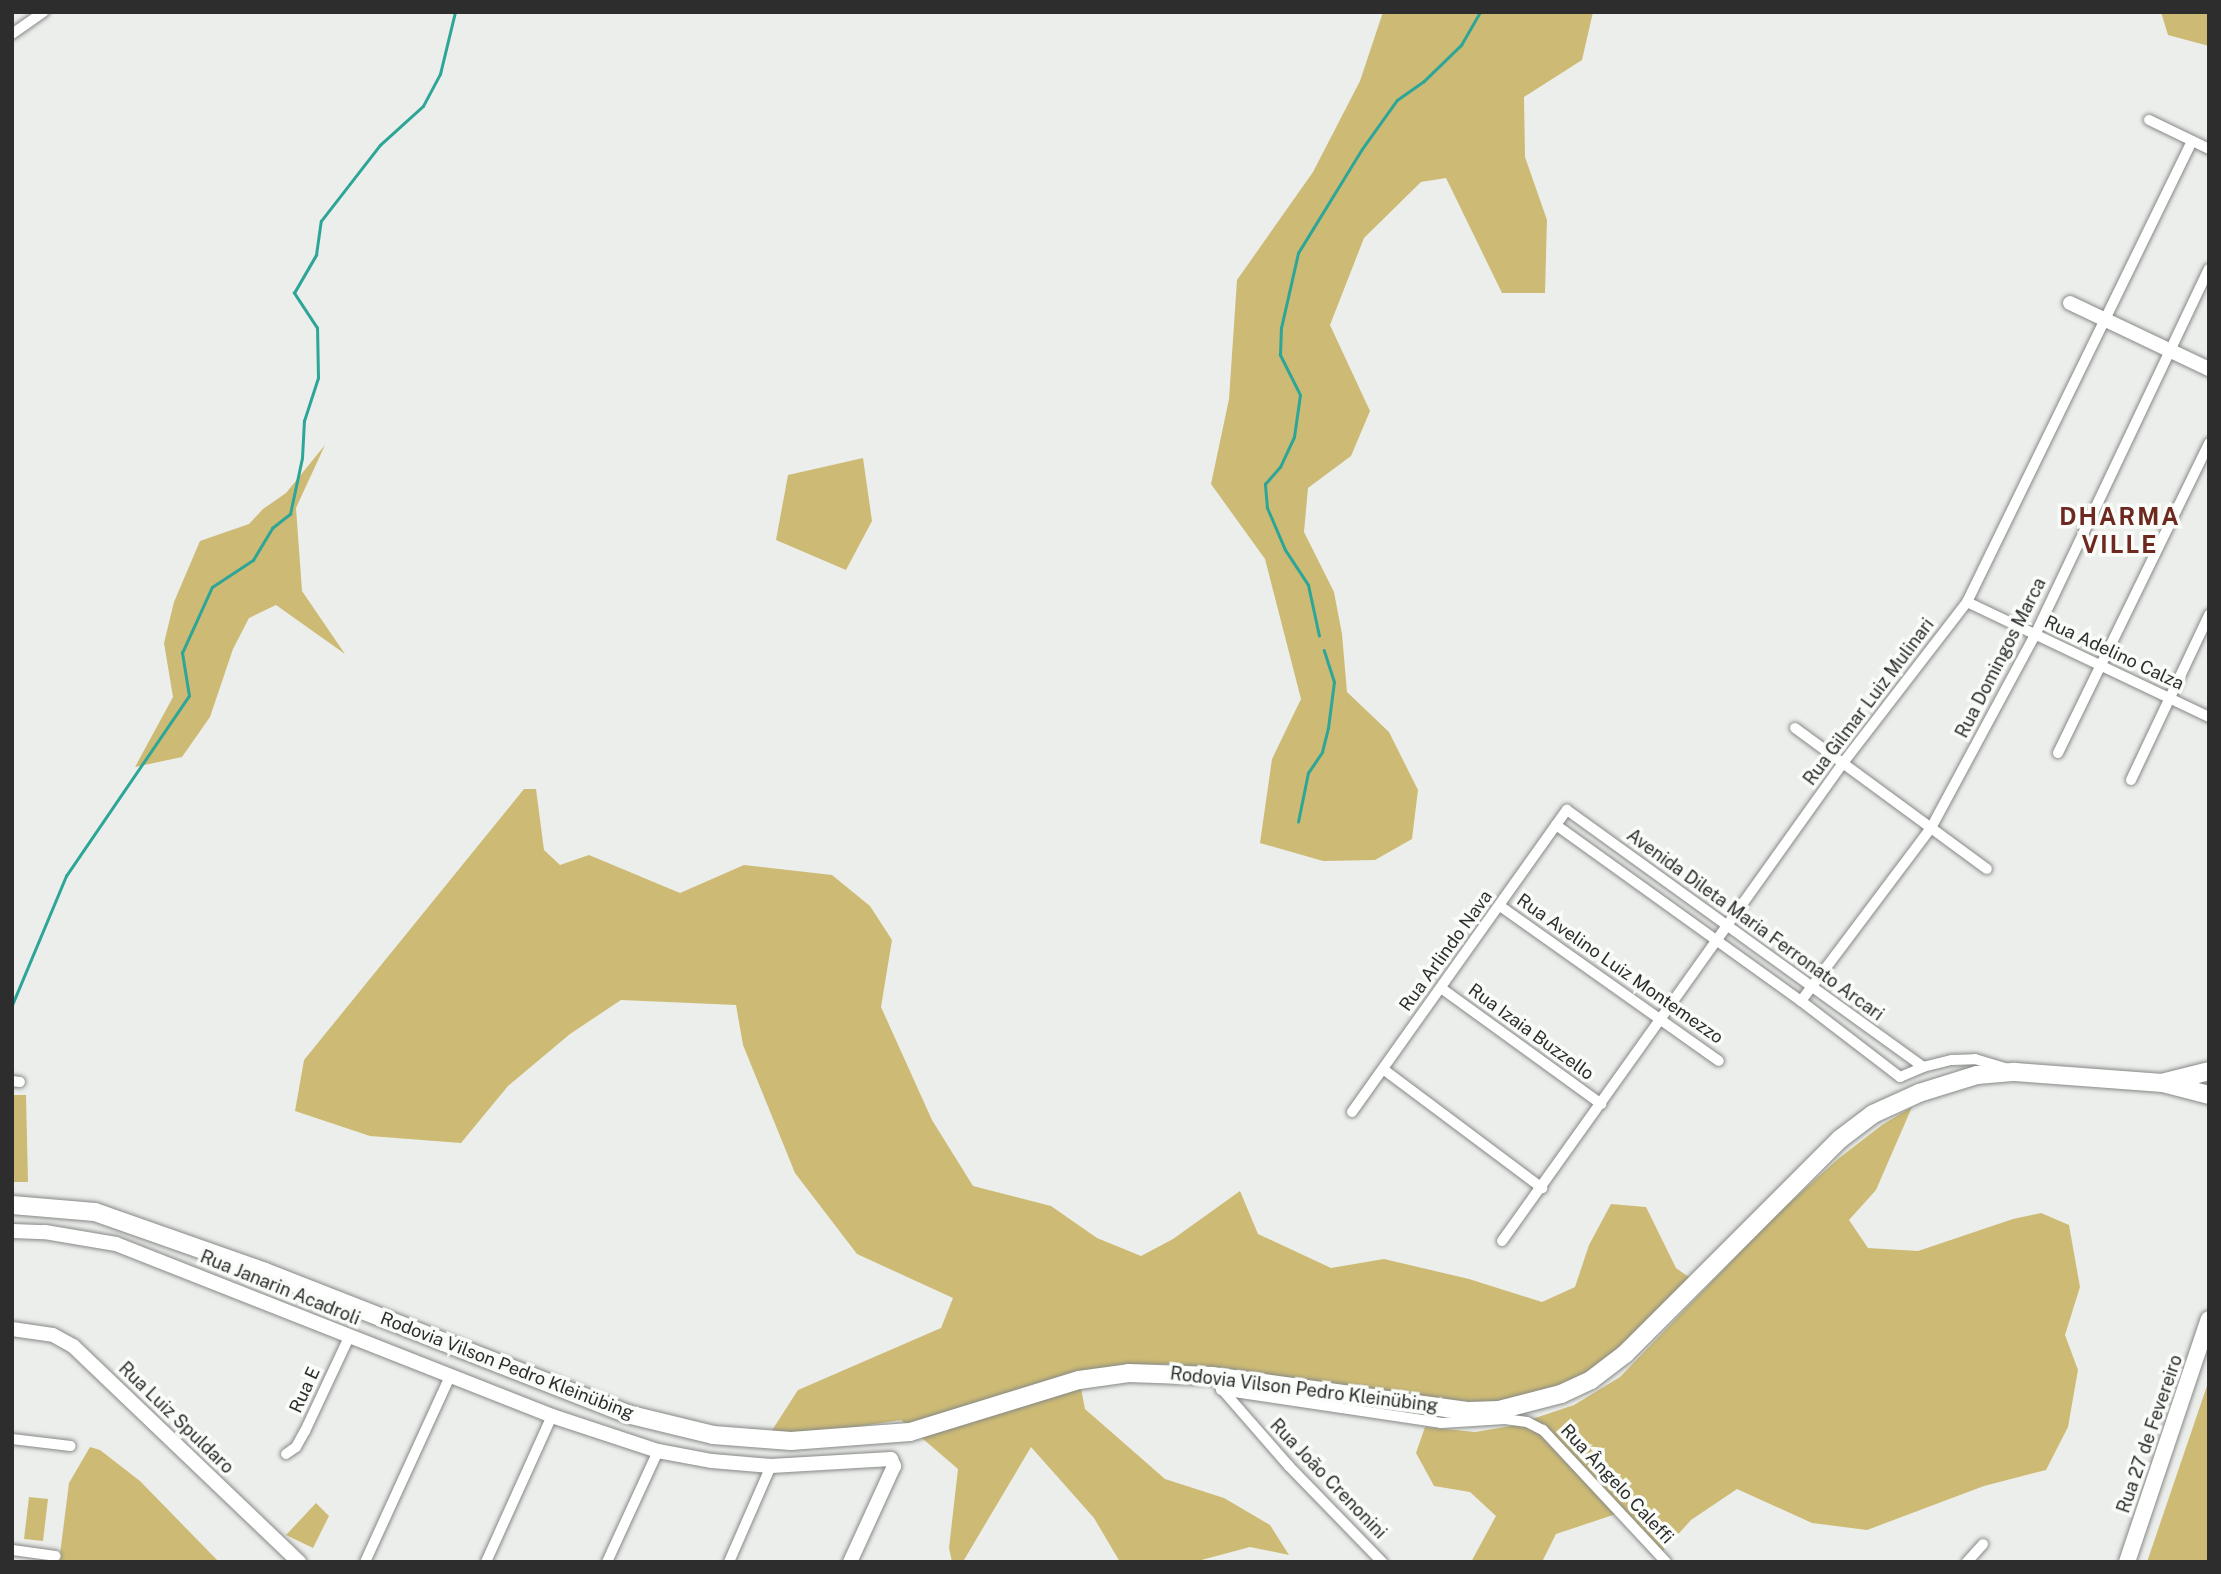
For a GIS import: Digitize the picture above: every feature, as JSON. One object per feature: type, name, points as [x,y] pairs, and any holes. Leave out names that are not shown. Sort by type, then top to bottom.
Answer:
[{"type":"main road","points":[[2163,1083],[2209,1071]]},
{"type":"main road","name":"Rodovia Vilson Pedro Kleinübing","points":[[12,1205],[95,1212],[278,1277],[627,1414],[713,1435],[791,1441],[910,1432],[1098,1377],[1175,1373],[1217,1383],[1469,1411],[1513,1408],[1562,1394],[1591,1380],[1625,1354],[1697,1285],[1805,1170],[1873,1114],[1919,1093],[1967,1077],[2015,1072],[2163,1083],[2209,1095]]},
{"type":"main road","name":"Rodovia Vilson Pedro Kleinübing","points":[[2188,1089],[2209,1088]]},
{"type":"main road","points":[[2188,1089],[2209,1106]]},
{"type":"main road","name":"Rua 27 de Fevereiro","points":[[2127,1562],[2209,1319]]},
{"type":"street","points":[[12,34],[44,12]]},
{"type":"street","points":[[2149,120],[2209,149]]},
{"type":"street","name":"Rua Gilmar Luiz Mulinari","points":[[1502,1241],[1843,763],[1967,601],[2192,141]]},
{"type":"street","name":"Rua Domingos Marca","points":[[1801,1002],[1931,828],[2035,635],[2209,269]]},
{"type":"street","points":[[2070,303],[2209,369]]},
{"type":"street","points":[[2058,754],[2209,443]]},
{"type":"street","name":"Rua Adelino Calza","points":[[1967,601],[2209,717]]},
{"type":"street","points":[[2131,780],[2209,615]]},
{"type":"street","points":[[1795,729],[1987,869]]},
{"type":"street","name":"Avenida Dileta Maria Ferronato Arcari","points":[[1567,810],[1923,1067]]},
{"type":"street","name":"Rua Arlindo Nava","points":[[1352,1112],[1567,810]]},
{"type":"street","name":"Avenida Dileta Maria Ferronato Arcari","points":[[1556,825],[1900,1077],[1923,1067]]},
{"type":"street","name":"Rua Avelino Luiz Montemezzo","points":[[1500,906],[1719,1061]]},
{"type":"street","name":"Rua Izaia Buzzello","points":[[1441,988],[1601,1104]]},
{"type":"street","points":[[1923,1067],[1952,1060],[1975,1059],[2015,1072]]},
{"type":"street","points":[[1383,1069],[1542,1188]]},
{"type":"street","name":"Rua Janarin Acadroli","points":[[12,1231],[45,1232],[116,1244],[552,1416],[658,1451],[712,1461],[771,1466],[879,1458],[894,1462],[854,1560]]},
{"type":"street","name":"Rua Luiz Spuldaro","points":[[12,1329],[54,1335],[73,1346],[299,1562]]},
{"type":"street","name":"Rua E","points":[[286,1454],[296,1447],[305,1431],[349,1337]]},
{"type":"street","points":[[365,1562],[450,1376]]},
{"type":"street","name":"Rua Ângelo Caleffi","points":[[1217,1383],[1441,1423],[1505,1419],[1527,1422],[1543,1430],[1666,1562]]},
{"type":"street","name":"Rua João Crenonini","points":[[1217,1383],[1289,1466],[1382,1562]]},
{"type":"street","points":[[486,1562],[552,1416]]},
{"type":"street","points":[[12,1439],[71,1446]]},
{"type":"street","points":[[607,1562],[658,1451]]},
{"type":"street","points":[[729,1562],[771,1466]]},
{"type":"street","points":[[1967,1562],[1983,1544]]},
{"type":"street","points":[[12,1550],[56,1556]]},
{"type":"shaded area","points":[[1383,12],[1593,12],[1582,60],[1524,97],[1525,157],[1547,220],[1545,293],[1502,293],[1446,178],[1421,182],[1364,238],[1330,325],[1370,411],[1351,456],[1308,488],[1304,532],[1334,592],[1342,634],[1347,692],[1389,732],[1418,790],[1412,839],[1375,860],[1323,861],[1260,843],[1272,759],[1301,699],[1265,559],[1211,484],[1229,399],[1237,280],[1313,172],[1360,81]]},
{"type":"shaded area","points":[[2161,12],[2209,12],[2209,46],[2168,35]]},
{"type":"shaded area","points":[[325,445],[296,508],[302,591],[345,654],[276,605],[249,618],[233,649],[210,717],[182,757],[135,767],[173,697],[164,643],[174,602],[200,541],[249,524],[263,509],[286,493]]},
{"type":"shaded area","points":[[863,458],[872,521],[846,570],[776,540],[788,475]]},
{"type":"shaded area","points":[[524,789],[536,789],[544,850],[560,865],[589,855],[680,893],[744,865],[832,875],[870,906],[892,940],[881,1007],[932,1120],[973,1186],[1051,1206],[1097,1238],[1141,1256],[1173,1239],[1240,1191],[1258,1234],[1331,1268],[1384,1259],[1469,1279],[1542,1302],[1575,1287],[1589,1245],[1611,1204],[1646,1207],[1676,1268],[1693,1280],[1624,1348],[1598,1366],[1563,1386],[1499,1403],[1470,1402],[1175,1364],[1129,1365],[1078,1373],[1085,1409],[1165,1479],[1224,1498],[1270,1525],[1289,1555],[1250,1547],[1194,1562],[1120,1562],[1094,1518],[1031,1447],[964,1560],[952,1562],[949,1548],[958,1469],[901,1420],[790,1437],[769,1435],[798,1390],[941,1328],[953,1298],[857,1254],[795,1173],[743,1045],[736,1005],[621,1000],[570,1034],[508,1086],[461,1143],[370,1136],[295,1111],[304,1060]]},
{"type":"shaded area","points":[[12,1095],[26,1095],[28,1182],[12,1182]]},
{"type":"shaded area","points":[[1912,1107],[1876,1190],[1849,1220],[1868,1248],[1918,1251],[2013,1219],[2041,1213],[2069,1225],[2080,1287],[2065,1335],[2078,1370],[2068,1427],[2046,1470],[1984,1486],[1867,1530],[1812,1523],[1737,1489],[1691,1520],[1663,1551],[1625,1511],[1556,1534],[1542,1562],[1471,1562],[1496,1516],[1470,1492],[1434,1486],[1416,1453],[1425,1427],[1475,1432],[1511,1426],[1574,1405],[1620,1377],[1775,1216],[1838,1159],[1882,1125]]},
{"type":"shaded area","points":[[2209,1380],[2209,1562],[2147,1562]]},
{"type":"shaded area","points":[[90,1447],[100,1450],[140,1481],[219,1562],[59,1562],[69,1483]]},
{"type":"shaded area","points":[[29,1497],[48,1499],[43,1541],[24,1539]]},
{"type":"shaded area","points":[[316,1503],[329,1516],[313,1548],[286,1535]]},
{"type":"waterway","points":[[12,1005],[66,876],[189,696],[182,653],[212,587],[253,560],[272,528],[290,514],[302,458],[304,421],[318,378],[317,328],[294,293],[316,255],[321,221],[380,145],[423,106],[440,74],[455,12]]},
{"type":"waterway","points":[[1319,636],[1308,585],[1285,550],[1267,508],[1265,484],[1280,467],[1294,437],[1300,395],[1280,355],[1281,328],[1298,253],[1362,149],[1397,100],[1423,82],[1461,45],[1480,12]]},
{"type":"waterway","points":[[1298,822],[1308,773],[1322,752],[1328,728],[1334,682],[1324,651]]},
{"type":"district","name":"DHARMA VILLE","points":[[2120,531]]}]
